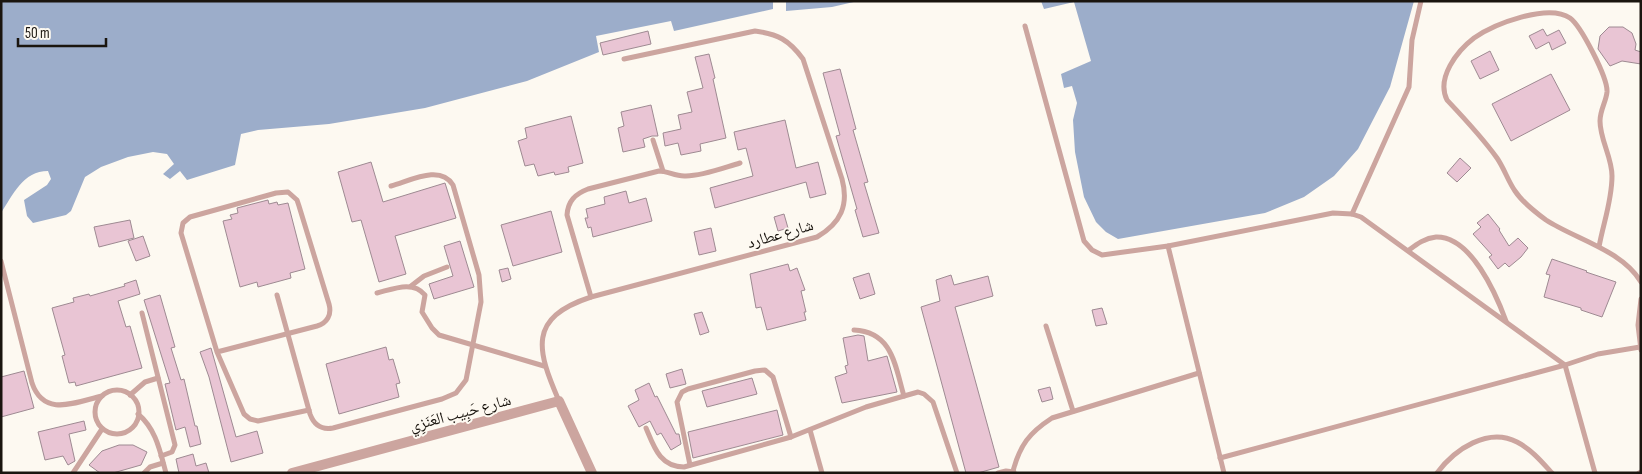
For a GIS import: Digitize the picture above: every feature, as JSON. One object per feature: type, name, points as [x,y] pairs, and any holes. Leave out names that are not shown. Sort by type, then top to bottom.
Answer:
[{"type":"street","name":"شارع حَبِيب العَنَزِي","points":[[292,473],[318,469],[559,401]]},
{"type":"street","points":[[559,401],[592,473]]},
{"type":"lane","points":[[1352,214],[1410,86],[1412,40],[1422,1]]},
{"type":"lane","points":[[1599,247],[1611,194],[1612,176],[1610,157],[1600,123],[1601,110],[1606,99],[1607,88],[1581,30],[1571,19],[1564,15],[1549,12],[1519,19],[1484,32],[1467,44],[1450,67],[1443,83],[1447,100],[1490,149],[1515,191],[1532,209],[1566,231],[1599,247],[1623,262],[1641,282]]},
{"type":"lane","points":[[1025,26],[1084,241],[1092,250],[1102,255],[1168,246],[1323,214],[1352,214],[1370,222],[1565,365],[1595,473]]},
{"type":"lane","name":"شارع عطارد","points":[[559,401],[544,366],[542,342],[550,321],[568,305],[817,237],[835,223],[841,213],[844,202],[845,191],[842,179],[803,59],[783,38],[755,31],[624,59]]},
{"type":"lane","points":[[653,140],[663,171]]},
{"type":"lane","points":[[590,298],[567,215],[570,203],[578,194],[583,191],[663,171],[675,175],[690,176],[740,163]]},
{"type":"lane","points":[[277,295],[309,410],[314,423],[323,428],[328,429],[450,396],[462,387],[466,380],[474,345],[480,311],[481,284],[454,185],[446,176],[436,174],[391,186]]},
{"type":"lane","points":[[217,352],[321,325],[328,318],[330,309],[297,200],[288,192],[190,217],[183,223],[181,228],[182,238],[217,352],[242,410],[250,419],[262,421],[309,410]]},
{"type":"lane","points":[[1408,250],[1422,240],[1436,237],[1448,239],[1459,244],[1484,274],[1496,295],[1506,322]]},
{"type":"lane","points":[[1168,246],[1224,473]]},
{"type":"lane","points":[[1,261],[32,383],[40,397],[46,402],[61,406],[116,391],[130,395],[135,400],[138,414],[154,433],[166,473]]},
{"type":"lane","points":[[411,286],[431,272],[446,267]]},
{"type":"lane","points":[[377,293],[403,286],[411,286],[422,291],[425,295],[422,312],[436,332],[443,337],[544,366]]},
{"type":"lane","points":[[1220,458],[1565,365],[1598,354],[1640,349],[1638,325],[1641,299]]},
{"type":"lane","points":[[142,313],[175,444],[172,452],[161,456]]},
{"type":"lane","points":[[1046,326],[1073,411]]},
{"type":"lane","points":[[854,330],[872,333],[886,344],[904,396]]},
{"type":"lane","points":[[690,465],[677,402],[682,392],[688,389],[765,370],[773,377],[791,437]]},
{"type":"lane","points":[[998,473],[1014,472],[1017,455],[1026,440],[1038,427],[1052,418],[1199,373]]},
{"type":"lane","points":[[130,395],[145,382],[158,378]]},
{"type":"lane","points":[[646,428],[661,459],[678,467],[791,437],[854,411],[918,392],[924,394],[933,402],[957,473]]},
{"type":"lane","points":[[102,396],[98,402],[95,416],[102,429],[115,434],[121,434],[133,427],[138,414]]},
{"type":"lane","points":[[73,473],[102,429]]},
{"type":"lane","points":[[810,430],[822,473]]},
{"type":"lane","points":[[1437,473],[1450,458],[1467,446],[1485,439],[1501,437],[1522,445],[1552,473]]},
{"type":"lane","points":[[144,473],[150,467],[163,463]]},
{"type":"water","points":[[1,1],[773,1],[773,9],[674,31],[671,21],[596,36],[599,52],[527,81],[425,108],[329,124],[258,130],[241,134],[235,165],[187,180],[180,171],[170,179],[163,174],[174,164],[167,154],[153,152],[128,157],[101,167],[85,177],[71,211],[66,215],[33,223],[27,216],[24,200],[47,185],[51,179],[48,171],[39,172],[25,180],[1,213]]},
{"type":"water","points":[[786,1],[858,1],[832,7],[786,11]]},
{"type":"water","points":[[1041,1],[1414,1],[1390,87],[1358,149],[1334,176],[1304,197],[1265,213],[1118,239],[1106,232],[1096,222],[1084,197],[1075,152],[1073,120],[1077,103],[1072,86],[1064,88],[1061,74],[1091,61],[1074,2],[1044,9]]},
{"type":"building","points":[[1609,27],[1623,27],[1632,33],[1636,44],[1635,50],[1641,52],[1641,64],[1622,61],[1610,66],[1598,49],[1600,36]]},
{"type":"building","points":[[1543,29],[1547,36],[1559,30],[1566,43],[1552,50],[1549,42],[1536,49],[1529,36]]},
{"type":"building","points":[[648,31],[651,44],[603,55],[600,43]]},
{"type":"building","points":[[1490,51],[1499,70],[1480,79],[1471,61]]},
{"type":"building","points":[[709,54],[726,138],[700,144],[701,151],[681,155],[678,143],[665,146],[663,133],[681,129],[678,115],[692,112],[687,92],[703,88],[695,57]]},
{"type":"building","points":[[840,69],[856,129],[853,130],[868,182],[864,183],[879,233],[863,237],[836,136],[840,135],[823,73]]},
{"type":"building","points":[[1551,74],[1570,110],[1511,141],[1492,104]]},
{"type":"building","points":[[651,105],[658,136],[643,139],[645,147],[623,152],[618,128],[624,126],[621,112]]},
{"type":"building","points":[[571,116],[583,163],[568,167],[569,172],[555,175],[554,172],[538,176],[534,164],[525,166],[518,141],[527,138],[525,128]]},
{"type":"building","points":[[785,120],[796,168],[818,162],[826,194],[810,198],[806,182],[715,208],[710,188],[753,176],[746,148],[738,150],[734,132]]},
{"type":"building","points":[[1460,158],[1471,168],[1457,182],[1447,173]]},
{"type":"building","points":[[371,162],[383,202],[445,183],[456,218],[395,236],[406,274],[379,282],[361,220],[352,222],[338,172]]},
{"type":"building","points":[[626,191],[629,203],[646,198],[652,221],[593,237],[591,227],[588,228],[585,218],[588,218],[586,209],[605,204],[604,197]]},
{"type":"building","points":[[268,200],[269,204],[277,202],[278,205],[288,203],[305,269],[290,273],[291,278],[258,287],[257,282],[240,287],[223,221],[232,219],[230,215],[238,213],[237,208]]},
{"type":"building","points":[[551,211],[562,252],[513,266],[501,225]]},
{"type":"building","points":[[784,214],[788,228],[778,231],[774,217]]},
{"type":"building","points":[[1488,214],[1500,229],[1509,246],[1518,238],[1528,248],[1509,267],[1505,263],[1498,269],[1489,257],[1492,255],[1473,234],[1481,227],[1477,223]]},
{"type":"building","points":[[130,220],[134,238],[99,247],[94,227]]},
{"type":"building","points":[[711,228],[716,251],[699,255],[694,232]]},
{"type":"building","points":[[143,236],[150,256],[136,261],[128,241]]},
{"type":"building","points":[[460,241],[474,287],[434,299],[429,284],[453,276],[444,246]]},
{"type":"building","points":[[1552,259],[1616,282],[1602,317],[1581,310],[1581,308],[1544,297],[1550,275],[1546,274]]},
{"type":"building","points":[[788,264],[790,271],[797,268],[805,290],[801,291],[806,320],[767,330],[761,307],[756,308],[750,274]]},
{"type":"building","points":[[508,268],[511,279],[502,282],[499,270]]},
{"type":"building","points":[[869,273],[875,294],[860,299],[853,278]]},
{"type":"building","points":[[951,275],[954,285],[988,276],[993,296],[955,307],[999,467],[978,473],[966,473],[921,307],[940,301],[936,280]]},
{"type":"building","points":[[136,280],[140,294],[118,301],[126,327],[130,326],[142,368],[76,386],[75,382],[69,383],[62,356],[65,355],[52,308],[74,302],[73,298],[89,294],[90,296],[125,286],[124,284]]},
{"type":"building","points":[[160,295],[175,347],[171,348],[181,380],[184,379],[201,444],[190,447],[185,427],[176,430],[165,384],[170,383],[144,300]]},
{"type":"building","points":[[1102,308],[1107,324],[1096,326],[1092,310]]},
{"type":"building","points":[[702,312],[709,332],[700,335],[694,314]]},
{"type":"building","points":[[858,335],[864,336],[868,361],[887,356],[897,392],[842,403],[835,377],[847,373],[845,366],[848,365],[843,338]]},
{"type":"building","points":[[386,347],[389,360],[393,359],[400,383],[396,384],[399,397],[339,414],[326,364]]},
{"type":"building","points":[[211,348],[236,437],[257,431],[263,453],[231,462],[209,377],[200,352]]},
{"type":"building","points":[[682,369],[686,384],[670,388],[666,374]]},
{"type":"building","points":[[24,371],[34,408],[1,417],[1,377]]},
{"type":"building","points":[[752,378],[757,394],[707,407],[702,391]]},
{"type":"building","points":[[649,383],[676,434],[679,434],[681,444],[671,450],[661,433],[657,435],[650,421],[639,427],[628,406],[639,400],[635,390]]},
{"type":"building","points":[[1050,387],[1053,399],[1042,402],[1038,390]]},
{"type":"building","points":[[777,410],[783,435],[693,458],[688,432]]},
{"type":"building","points":[[84,421],[86,430],[69,434],[75,461],[68,465],[63,456],[45,460],[38,432]]},
{"type":"building","points":[[119,445],[133,445],[147,452],[141,465],[113,473],[100,473],[89,465],[102,451]]},
{"type":"building","points":[[193,454],[196,466],[206,463],[209,473],[179,473],[176,459]]}]
